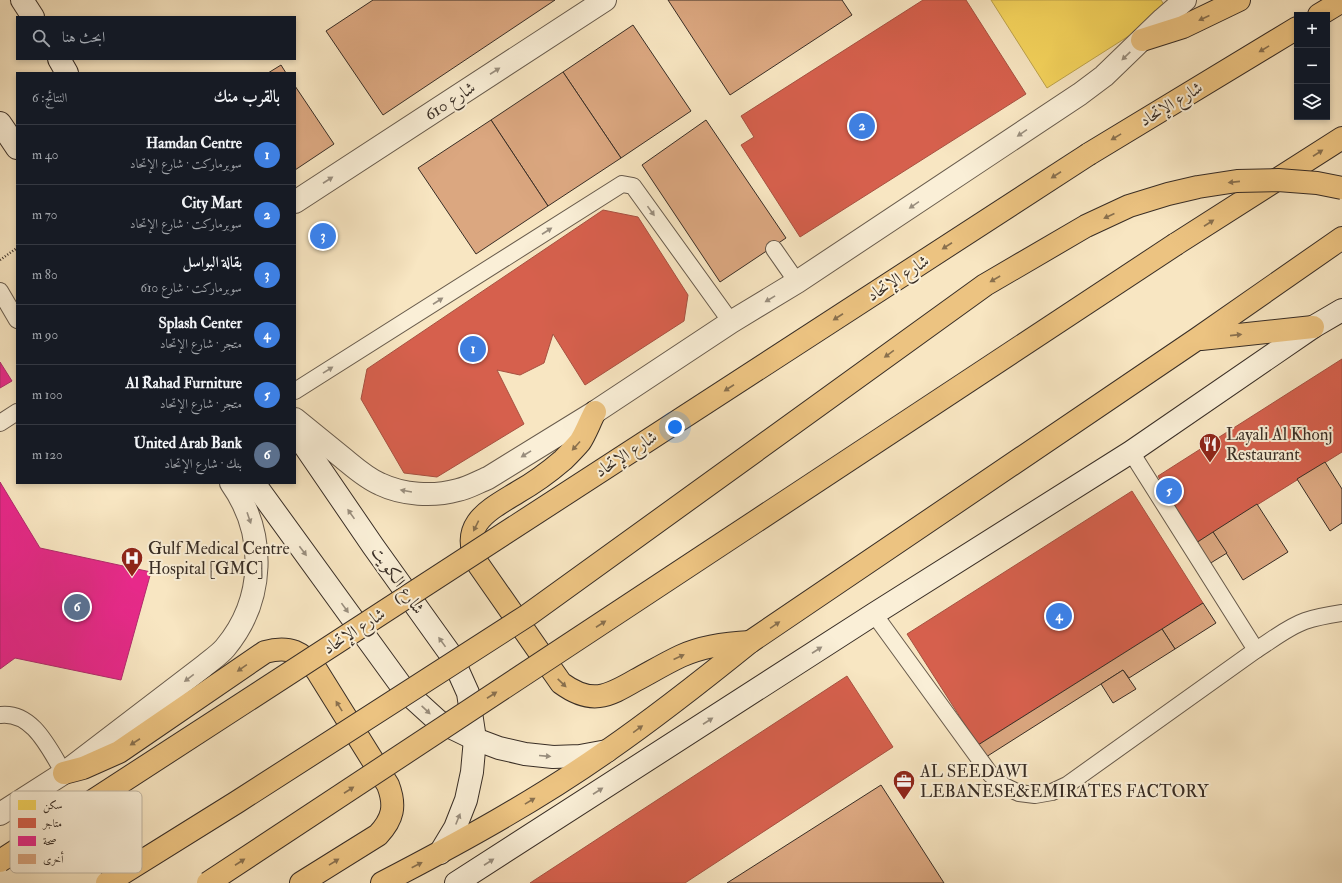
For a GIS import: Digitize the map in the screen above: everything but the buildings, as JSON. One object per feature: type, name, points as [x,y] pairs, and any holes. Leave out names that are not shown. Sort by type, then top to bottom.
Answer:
[{"type":"main road","name":"شارع 610","points":[[296,201],[605,0]]},
{"type":"main road","points":[[296,421],[360,471],[380,484],[400,490],[421,494],[435,494],[458,490],[488,478],[595,412],[731,322],[797,282],[1080,94],[1104,76],[1185,0]]},
{"type":"main road","points":[[1142,40],[1183,27],[1239,0]]},
{"type":"main road","points":[[1324,12],[1342,1]]},
{"type":"main road","name":"شارع الإتحاد","points":[[108,791],[1089,154],[1294,30]]},
{"type":"main road","points":[[60,60],[66,72]]},
{"type":"main road","points":[[208,883],[1176,244],[1342,138]]},
{"type":"main road","points":[[142,861],[528,616],[985,285],[1086,226],[1129,206],[1168,194],[1198,187],[1237,181],[1278,180],[1317,183],[1342,188]]},
{"type":"main road","points":[[382,883],[440,853],[531,800],[607,751],[680,698],[750,642],[1197,339],[1342,238]]},
{"type":"main road","points":[[456,883],[874,614],[1131,452],[1313,326],[1342,310]]},
{"type":"main road","points":[[1197,339],[1313,326]]},
{"type":"main road","points":[[595,412],[580,441],[564,459],[542,477],[497,504],[486,512],[479,520],[473,530],[471,542],[473,553],[478,564],[561,683],[570,690],[580,694],[591,697],[614,693],[683,655],[727,643],[750,642]]},
{"type":"main road","name":"شارع الكويت","points":[[296,433],[373,546],[451,655],[468,693],[475,739],[472,772],[466,800],[455,828],[440,853]]},
{"type":"main road","points":[[36,791],[64,773],[204,666],[224,649],[236,633],[252,598],[256,579],[257,557],[255,535],[248,514],[233,484]]},
{"type":"main road","points":[[255,484],[405,691],[438,721],[475,739],[499,748],[525,754],[553,757],[580,756],[607,751]]},
{"type":"main road","points":[[64,773],[82,768],[119,752],[265,652],[275,649],[295,651],[304,656],[317,671],[388,785],[392,796],[393,806],[385,827],[378,835],[301,883]]},
{"type":"main road","points":[[0,814],[10,808]]},
{"type":"main road","name":"شارع الإتحاد","points":[[0,861],[10,855]]},
{"type":"main road","points":[[107,883],[123,873]]},
{"type":"lane","points":[[296,390],[622,184],[633,186],[731,322]]},
{"type":"lane","points":[[774,249],[797,282]]},
{"type":"lane","points":[[0,291],[16,318]]},
{"type":"lane","points":[[0,423],[16,413]]},
{"type":"lane","points":[[1131,452],[1256,650]]},
{"type":"lane","points":[[874,614],[991,775],[1004,786],[1019,793],[1036,795],[1052,792],[1067,785],[1256,650],[1286,631],[1304,621],[1342,613]]},
{"type":"lane","points":[[0,715],[6,714],[21,718],[34,727],[64,773]]},
{"type":"path","points":[[0,260],[16,249]]},
{"type":"place","name":"City Mart","points":[[862,126]]},
{"type":"place","name":"بقالة البواسل","points":[[323,236]]},
{"type":"place","name":"Hamdan Centre","points":[[473,349]]},
{"type":"place","name":"Layali Al Khonj Restaurant","points":[[1210,464]]},
{"type":"place","name":"Al Rahad Furniture","points":[[1169,491]]},
{"type":"place","name":"Gulf Medical Centre Hospital [GMC]","points":[[132,578]]},
{"type":"place","name":"United Arab Bank","points":[[77,607]]},
{"type":"place","name":"Splash Center","points":[[1059,616]]},
{"type":"place","name":"AL SEEDAWI LEBANESE&EMIRATES FACTORY","points":[[904,800]]}]
